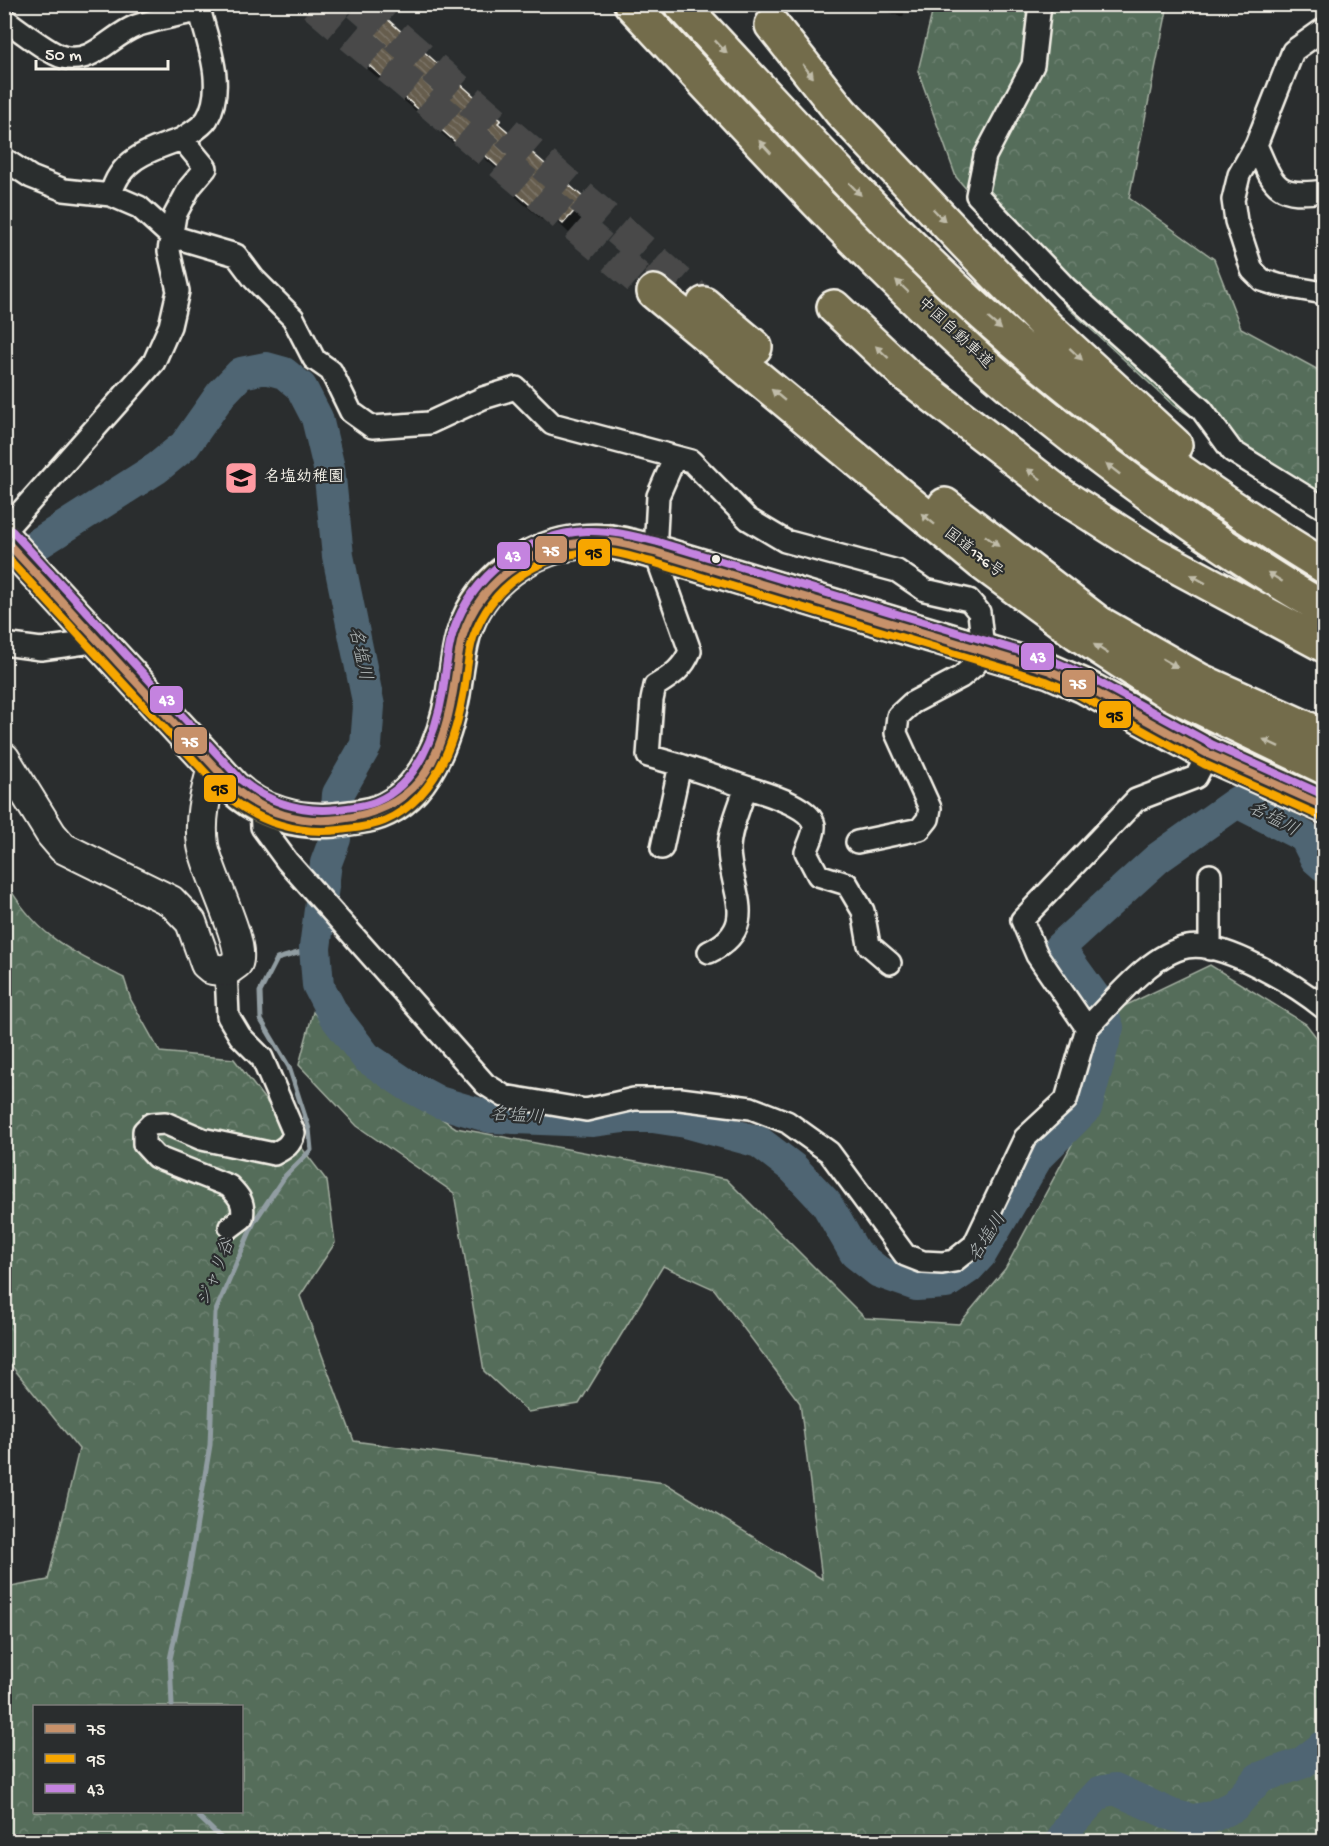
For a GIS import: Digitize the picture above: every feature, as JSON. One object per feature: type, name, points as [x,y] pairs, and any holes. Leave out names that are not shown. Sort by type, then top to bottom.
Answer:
[{"type":"highway","name":"中国自動車道","points":[[631,4],[874,260],[972,353],[1040,412],[1128,481],[1226,547],[1324,608]]},
{"type":"highway","points":[[681,4],[835,168],[986,316],[1148,450],[1242,515],[1324,565]]},
{"type":"highway","points":[[772,25],[841,112],[1048,328],[1194,462],[1324,565]]},
{"type":"highway","name":"国道176号","points":[[654,292],[982,563],[1077,633],[1168,692],[1324,767]]},
{"type":"highway","name":"国道176号","points":[[704,304],[900,470],[1099,623],[1199,680],[1324,736]]},
{"type":"highway","points":[[834,307],[905,374],[1065,497],[1152,553],[1324,645]]},
{"type":"highway","points":[[10,542],[213,767],[246,799],[261,808],[295,819],[338,819],[379,812],[408,794],[425,771],[443,737],[468,622],[479,601],[502,573],[560,544],[611,542],[655,552],[1050,671],[1084,686],[1208,754],[1324,806]]},
{"type":"street","points":[[1041,4],[1033,65],[985,156],[977,195],[1066,288],[1202,410],[1232,451],[1324,508]]},
{"type":"street","points":[[4,19],[61,57],[82,58],[92,55],[113,38],[134,27],[199,8],[215,73],[216,94],[207,120],[182,139],[156,148],[118,172],[111,195]]},
{"type":"street","points":[[1324,29],[1293,51],[1256,145],[1239,175],[1233,200],[1236,221],[1252,270],[1262,280],[1324,293]]},
{"type":"street","points":[[10,542],[154,362],[170,326],[178,291],[170,251],[175,215],[190,187],[206,168],[182,139]]},
{"type":"street","points":[[1256,145],[1271,181],[1283,190],[1300,194],[1324,191]]},
{"type":"street","points":[[4,159],[31,177],[64,190],[111,195],[139,207],[171,236],[236,255],[254,279],[293,318],[314,359],[331,371],[351,412],[372,427],[429,423],[483,398],[516,388],[552,424],[691,461],[748,519],[785,541],[897,571],[925,590],[969,600],[979,612],[983,649],[975,665],[961,677],[912,703],[898,716],[896,733],[930,807],[928,819],[920,829],[857,842]]},
{"type":"street","points":[[675,457],[658,496],[655,552],[690,651],[686,662],[675,674],[656,686],[652,700],[648,756],[746,787],[803,810],[814,822],[814,831],[806,852],[818,875],[847,884],[864,911],[869,945],[890,963]]},
{"type":"street","points":[[4,645],[41,649],[100,641]]},
{"type":"street","points":[[1087,1028],[1037,955],[1022,920],[1136,800],[1196,777],[1208,754]]},
{"type":"street","points":[[4,758],[63,848],[171,901],[191,922],[206,964],[212,969],[226,971],[237,963],[240,950],[213,880],[203,846],[201,814],[213,767]]},
{"type":"street","points":[[662,848],[680,765]]},
{"type":"street","points":[[709,952],[722,946],[732,935],[741,914],[729,847],[746,787]]},
{"type":"street","points":[[261,808],[262,827],[287,861],[485,1084],[504,1096],[586,1110],[634,1100],[680,1099],[750,1108],[787,1122],[829,1152],[904,1255],[923,1262],[954,1261],[974,1245],[1025,1138],[1066,1100],[1087,1028],[1139,975],[1161,958],[1188,947],[1210,949],[1259,966],[1301,989],[1324,1008]]},
{"type":"street","points":[[1210,875],[1210,949]]},
{"type":"street","points":[[226,971],[228,1016],[240,1036],[262,1058],[294,1133],[292,1140],[287,1147],[274,1154],[202,1139],[165,1124],[151,1124],[144,1131],[144,1144],[156,1156],[228,1186],[237,1194],[244,1207],[242,1218],[230,1227]]},
{"type":"green space","points":[[934,5],[1177,5],[1167,10],[1129,198],[1214,259],[1241,328],[1324,373],[1324,498],[1174,406],[1067,307],[956,177],[918,71]]},
{"type":"green space","points":[[4,879],[16,899],[41,928],[70,949],[124,978],[131,1000],[160,1052],[234,1059],[327,1181],[335,1243],[300,1296],[354,1441],[665,1483],[822,1579],[800,1403],[714,1289],[663,1266],[579,1404],[528,1412],[484,1371],[454,1193],[357,1126],[299,1065],[313,1012],[378,1077],[456,1128],[726,1179],[865,1318],[959,1324],[1005,1269],[1093,1105],[1116,1010],[1210,965],[1306,1024],[1324,1047],[1324,1841],[5,1841],[5,1588],[48,1580],[79,1449],[10,1364],[5,1363]]},
{"type":"building","points":[[386,18],[501,120],[498,123],[585,199],[563,224],[541,204],[536,210],[508,186],[513,180],[477,148],[470,155],[355,53]]},
{"type":"waterway","name":"名塩川","points":[[4,558],[36,545],[157,468],[185,445],[221,394],[241,373],[266,368],[284,373],[301,387],[317,418],[329,468],[338,556],[369,706],[366,745],[338,794],[335,839],[326,863],[315,948],[318,985],[333,1014],[366,1057],[409,1086],[439,1102],[490,1117],[593,1121],[624,1117],[653,1117],[686,1122],[759,1142],[793,1168],[826,1203],[855,1253],[879,1272],[916,1285],[946,1283],[968,1268],[981,1254],[1038,1156],[1086,1108],[1108,1027],[1096,999],[1059,948],[1158,858],[1237,802],[1305,837],[1316,859],[1324,866]]},
{"type":"waterway","name":"ジャリ谷","points":[[172,1705],[170,1659],[189,1571],[210,1445],[215,1313],[254,1222],[285,1176],[311,1150],[309,1129],[289,1067],[261,1020],[260,992],[277,959],[315,948]]},
{"type":"waterway","points":[[1061,1842],[1072,1822],[1100,1792],[1115,1789],[1172,1815],[1193,1820],[1211,1817],[1234,1806],[1259,1778],[1302,1763],[1324,1746]]},
{"type":"waterway","name":"ジャリ谷","points":[[195,1813],[225,1842]]},
{"type":"tunnel","points":[[314,4],[654,292]]},
{"type":"tunnel","points":[[359,4],[704,304]]},
{"type":"transit line","name":"43","points":[[12,531],[241,780],[263,795],[300,808],[326,810],[366,805],[390,794],[403,783],[414,770],[430,740],[440,707],[453,632],[473,593],[504,561],[523,549],[543,540],[586,531],[613,532],[658,542],[1053,661],[1089,677],[1213,745],[1324,795]]},
{"type":"transit line","name":"75","points":[[4,539],[234,788],[270,810],[297,818],[325,820],[366,814],[387,806],[405,795],[431,764],[440,744],[447,722],[462,638],[471,615],[484,595],[500,578],[519,564],[540,553],[587,542],[611,542],[655,552],[1050,671],[1084,686],[1208,754],[1324,806]]},
{"type":"transit line","name":"95","points":[[4,554],[226,795],[251,813],[294,828],[324,831],[368,826],[401,812],[416,800],[428,785],[447,752],[459,715],[473,638],[494,600],[526,572],[564,556],[586,552],[608,552],[652,562],[1046,681],[1079,695],[1204,764],[1320,816]]},
{"type":"place","name":"名塩幼稚園","points":[[241,478]]}]
